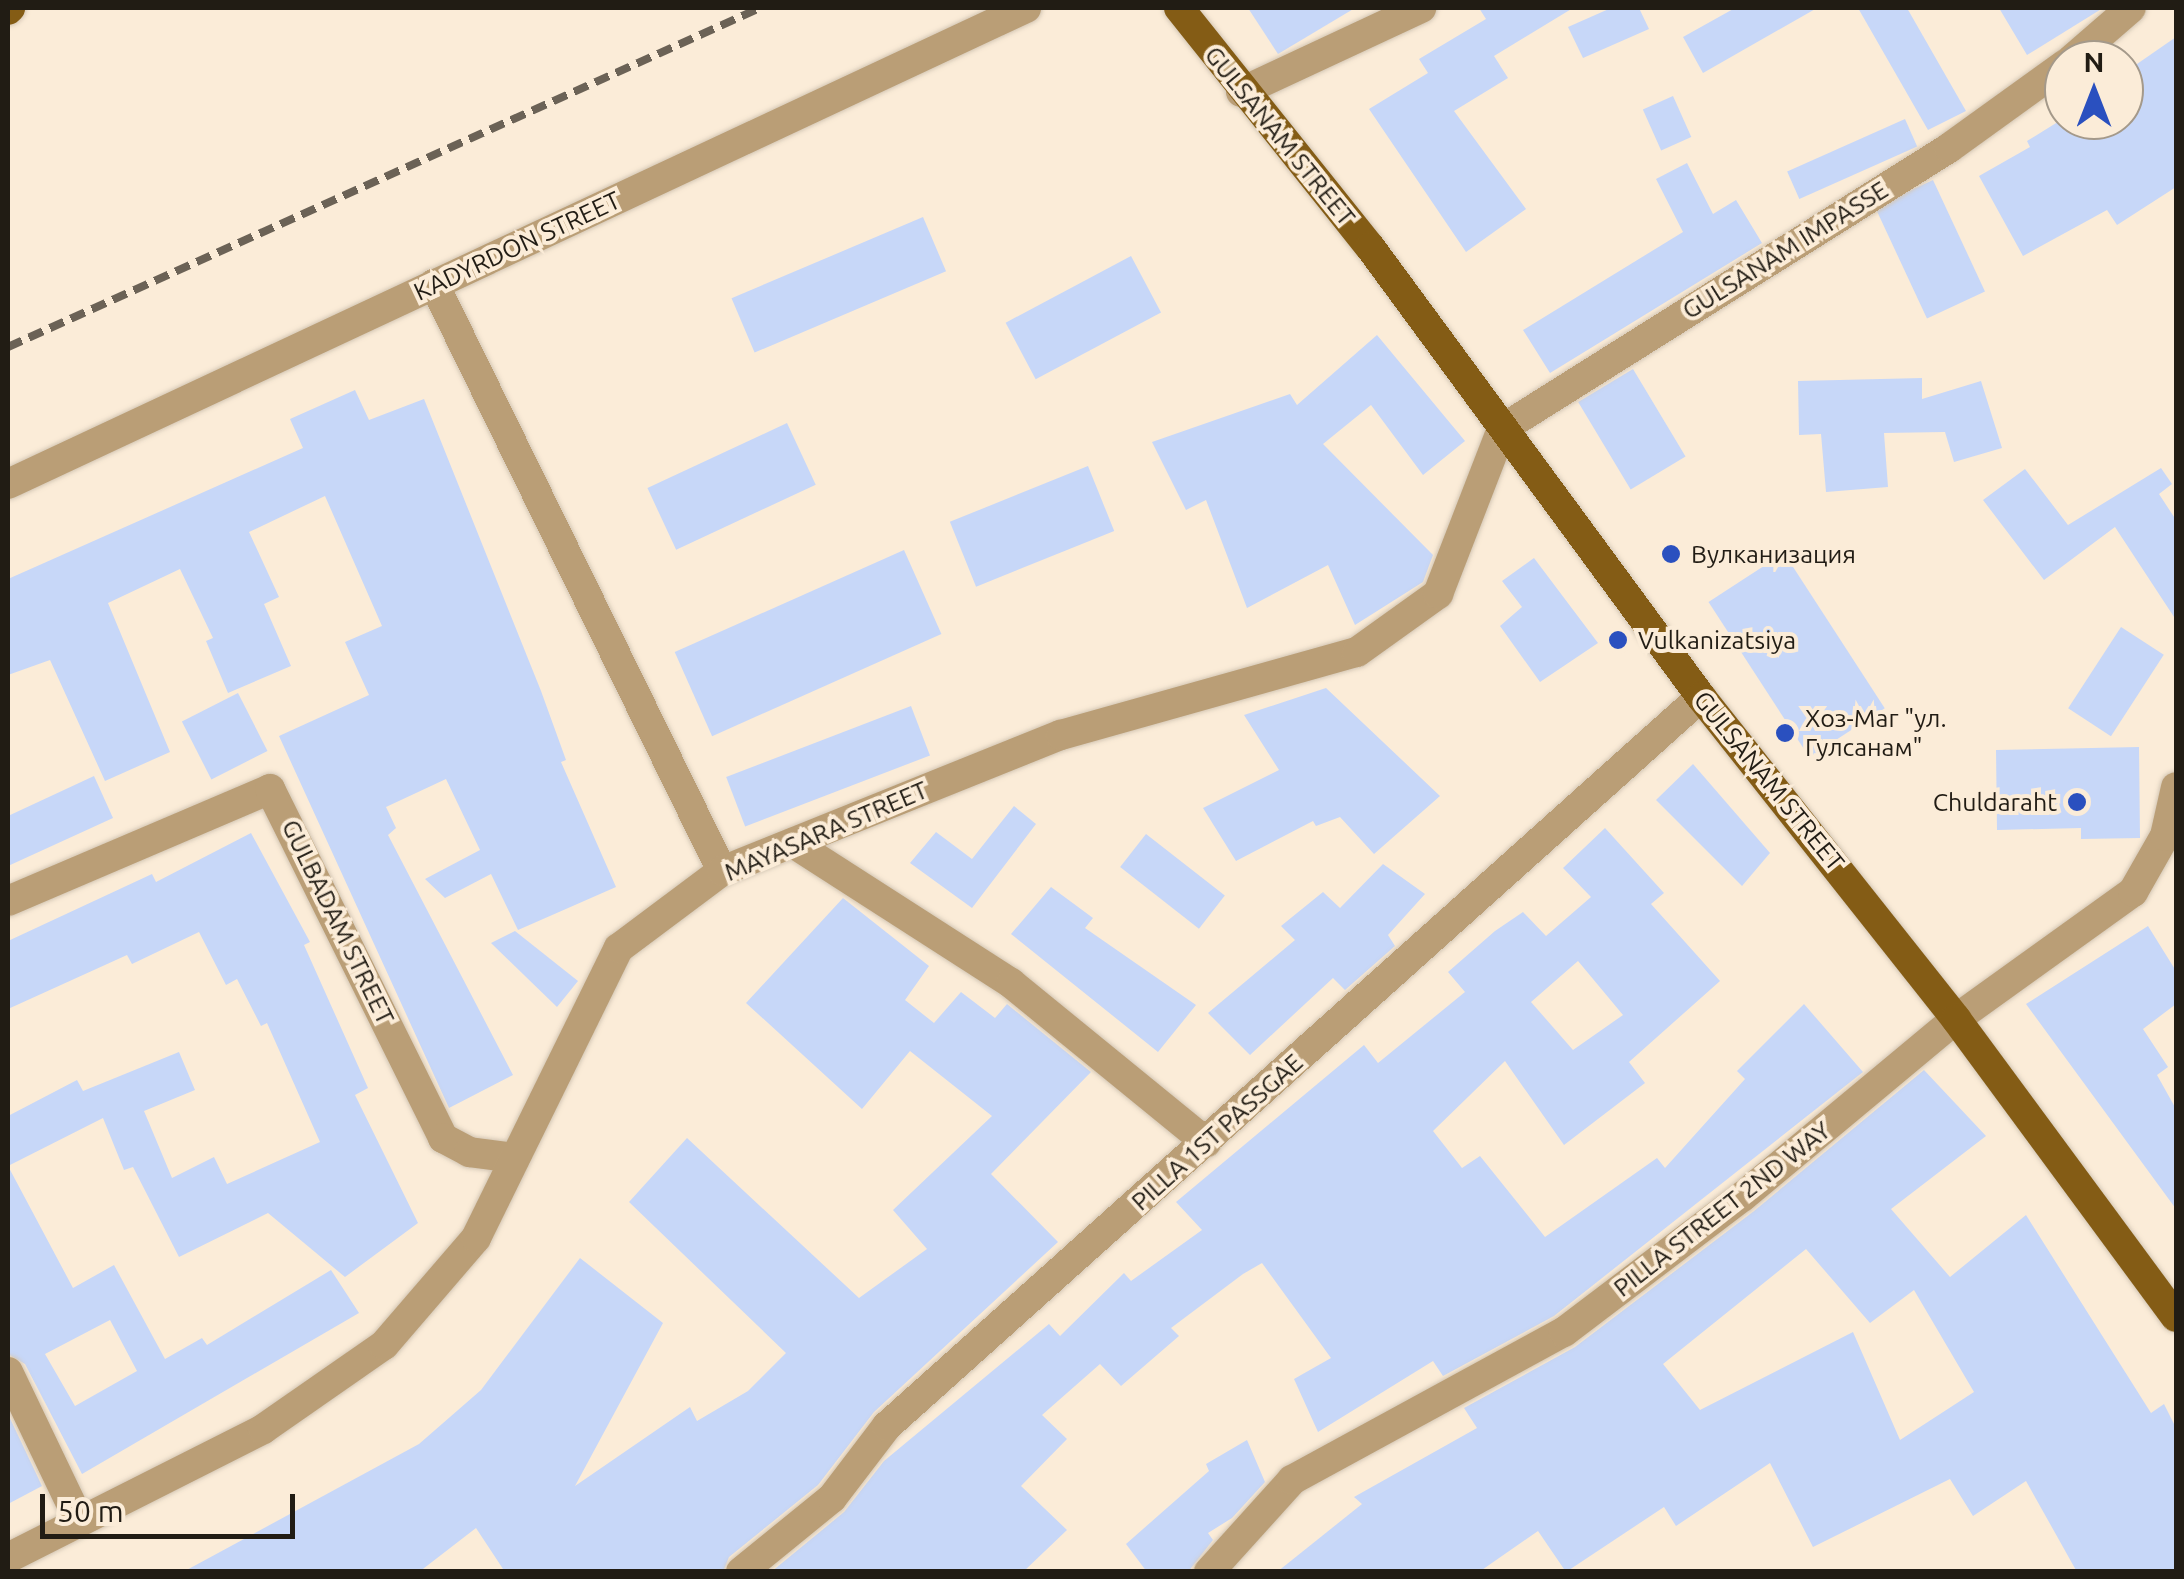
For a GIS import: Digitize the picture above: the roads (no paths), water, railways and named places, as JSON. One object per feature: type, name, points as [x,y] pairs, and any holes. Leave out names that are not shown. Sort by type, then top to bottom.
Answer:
[{"type":"main road","name":"GULSANAM STREET","points":[[1179,8],[1242,92],[1370,247],[1701,697],[1956,1018],[2176,1317]]},
{"type":"street","name":"KADYRDON STREET","points":[[8,484],[1026,8]]},
{"type":"street","points":[[1242,92],[1421,8]]},
{"type":"street","points":[[2099,40],[2131,8]]},
{"type":"street","name":"GULSANAM IMPASSE","points":[[1502,429],[1949,148],[2044,79]]},
{"type":"street","points":[[434,284],[722,871]]},
{"type":"street","name":"MAYASARA STREET","points":[[8,1558],[263,1430],[384,1345],[476,1238],[620,948],[722,871],[1061,735],[1356,652],[1438,594],[1502,429]]},
{"type":"street","name":"PILLA 1ST PASSGAE","points":[[740,1572],[832,1498],[886,1426],[1701,697]]},
{"type":"street","name":"PILLA STREET 2ND WAY","points":[[1209,1572],[1292,1480],[1564,1332],[1742,1197],[1956,1018],[2134,892],[2166,836],[2176,787]]},
{"type":"street","name":"GULBADAM STREET","points":[[8,901],[270,789],[443,1138],[469,1152],[516,1158]]},
{"type":"street","points":[[793,843],[1011,983],[1206,1142]]},
{"type":"street","points":[[8,1372],[78,1520]]},
{"type":"railway","points":[[8,347],[760,8]]},
{"type":"place","name":"Вулканизация","points":[[1671,554]]},
{"type":"place","name":"Vulkanizatsiya","points":[[1618,640]]},
{"type":"place","name":"Хоз-Маг \"ул. Гулсанам\"","points":[[1785,733]]},
{"type":"place","name":"Chuldaraht","points":[[2077,802]]}]
